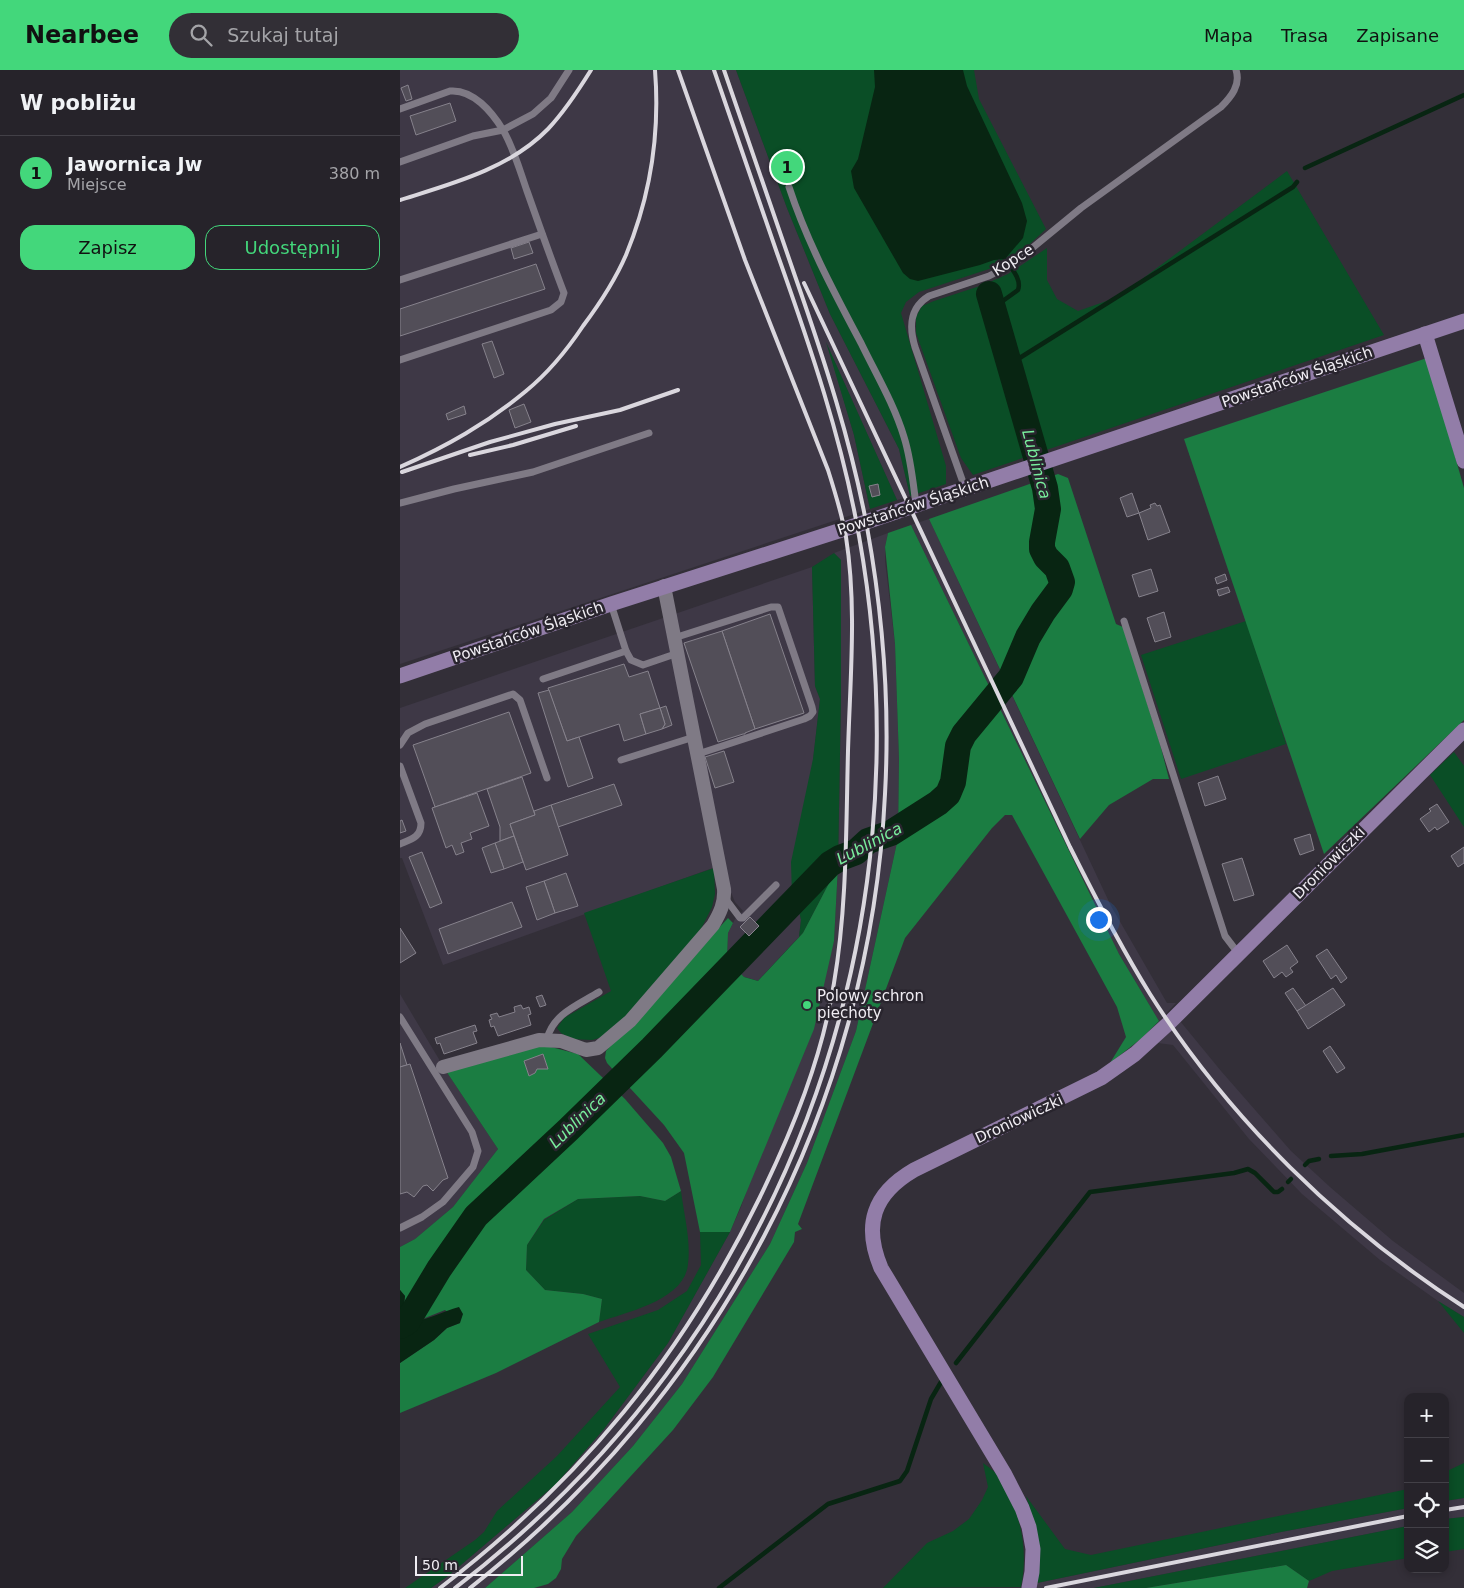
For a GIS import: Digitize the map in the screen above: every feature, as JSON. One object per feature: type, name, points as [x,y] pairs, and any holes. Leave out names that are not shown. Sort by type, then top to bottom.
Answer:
[{"type":"street","points":[[1464,321],[1425,334],[1464,461]]},
{"type":"street","name":"Powstańców Śląskich","points":[[400,676],[610,604],[916,505],[1425,334]]},
{"type":"street","points":[[438,1068],[547,1039],[570,1043],[586,1050],[592,1050],[605,1044],[630,1020],[713,925],[721,911],[725,898],[664,586]]},
{"type":"street","name":"Droniowiczki","points":[[1029,1588],[1033,1550],[1025,1516],[1004,1473],[881,1268],[873,1244],[872,1233],[874,1215],[878,1205],[886,1192],[902,1177],[935,1159],[1068,1096],[1118,1068],[1170,1022],[1464,730]]},
{"type":"lane","points":[[400,162],[473,136],[503,130],[534,114],[551,98],[569,70]]},
{"type":"lane","name":"Kopce","points":[[966,488],[911,335],[912,316],[915,308],[922,300],[929,296],[990,276],[1014,263],[1081,208],[1228,101],[1237,84],[1238,76],[1236,70]]},
{"type":"lane","points":[[400,109],[458,91],[472,96],[494,118],[503,130],[514,155],[564,293],[561,302],[551,310],[400,360]]},
{"type":"lane","points":[[789,187],[797,214],[816,259],[879,379],[901,427],[911,464],[916,505]]},
{"type":"lane","points":[[400,280],[542,234]]},
{"type":"lane","points":[[400,504],[446,491],[533,472],[649,433]]},
{"type":"lane","points":[[610,604],[626,651],[631,660],[642,665],[678,653]]},
{"type":"lane","points":[[674,638],[771,607],[778,607],[812,707],[813,712],[804,719],[698,754]]},
{"type":"lane","points":[[1124,621],[1226,936],[1238,953]]},
{"type":"lane","points":[[543,679],[626,651]]},
{"type":"lane","points":[[400,745],[408,733],[425,724],[513,694],[520,700],[547,778]]},
{"type":"lane","points":[[621,760],[694,737]]},
{"type":"lane","points":[[400,766],[421,823],[421,830],[418,836],[400,844]]},
{"type":"lane","points":[[725,898],[740,918],[743,918],[776,886]]},
{"type":"lane","points":[[547,1039],[549,1030],[557,1019],[599,992]]},
{"type":"lane","points":[[400,1016],[438,1068],[472,1132],[478,1150],[477,1159],[473,1167],[443,1202],[422,1217],[400,1228]]},
{"type":"shaded area","points":[[400,70],[736,70],[787,208],[830,314],[899,449],[910,496],[897,500],[828,347],[854,435],[870,509],[400,664]]},
{"type":"shaded area","points":[[874,70],[963,70],[967,86],[1022,203],[1027,221],[1023,238],[1005,259],[994,260],[918,281],[910,279],[903,273],[854,188],[851,171],[858,159],[875,87]]},
{"type":"shaded area","points":[[929,519],[1111,906],[1167,1003],[1176,1003],[1159,1021],[1119,954],[911,525]]},
{"type":"shaded area","points":[[888,533],[885,561],[895,644],[899,759],[898,838],[856,1031],[807,1163],[770,1244],[682,1384],[633,1446],[572,1512],[485,1588],[431,1588],[448,1576],[556,1484],[604,1429],[668,1343],[730,1232],[741,1207],[834,941],[838,866],[841,560],[834,553]]},
{"type":"shaded area","points":[[812,567],[815,686],[820,699],[797,901],[801,920],[799,937],[758,981],[744,977],[727,959],[728,933],[735,919],[743,911],[735,902],[730,890],[724,864],[443,965],[402,858],[400,858],[400,708]]},
{"type":"shaded area","points":[[400,994],[446,1071],[498,1149],[453,1207],[415,1239],[400,1247]]},
{"type":"shaded area","points":[[1180,1021],[1291,1151],[1393,1241],[1464,1293],[1464,1317],[1380,1260],[1302,1194],[1249,1139],[1173,1045],[1158,1043]]},
{"type":"shaded area","points":[[400,1290],[405,1296],[403,1314],[407,1322],[426,1319],[459,1307],[463,1314],[460,1323],[447,1328],[434,1340],[400,1363]]},
{"type":"shaded area","points":[[1464,1498],[1464,1517],[1449,1519],[1449,1500]]},
{"type":"shaded area","points":[[1404,1509],[1404,1527],[1094,1588],[1036,1588],[1037,1583],[1281,1532]]},
{"type":"green space","points":[[736,70],[974,70],[979,99],[1046,229],[1018,255],[998,266],[919,292],[906,302],[901,313],[946,466],[946,484],[910,496],[899,449],[830,314],[787,208]]},
{"type":"green space","points":[[1287,171],[1384,335],[973,475],[961,458],[916,333],[916,317],[922,306],[983,285],[1008,274],[1047,248],[1047,280],[1057,299],[1078,311],[1118,297]]},
{"type":"green space","points":[[826,342],[897,500],[870,509],[854,435]]},
{"type":"green space","points":[[1427,358],[1464,488],[1464,720],[1324,854],[1184,439]]},
{"type":"green space","points":[[1058,474],[1068,478],[1116,624],[1123,627],[1160,744],[1169,779],[1153,779],[1109,805],[1080,839],[929,519]]},
{"type":"green space","points":[[911,525],[1119,954],[1159,1021],[1142,1038],[1110,1063],[1126,1037],[1117,1007],[1012,815],[1005,815],[992,828],[905,938],[798,1224],[802,1229],[795,1232],[794,1242],[713,1377],[673,1430],[576,1536],[562,1559],[561,1569],[556,1578],[548,1584],[534,1588],[485,1588],[572,1512],[633,1446],[682,1384],[770,1244],[807,1163],[856,1031],[898,838],[899,759],[895,644],[885,547],[888,533]]},
{"type":"green space","points":[[834,553],[841,560],[838,866],[803,933],[799,937],[801,920],[797,901],[792,896],[791,862],[813,759],[820,699],[815,686],[812,567]]},
{"type":"green space","points":[[1246,621],[1286,744],[1181,779],[1141,655]]},
{"type":"green space","points":[[1454,752],[1464,766],[1464,827],[1430,775]]},
{"type":"green space","points":[[838,866],[834,941],[814,1029],[730,1232],[700,1232],[684,1153],[664,1125],[607,1063],[605,1058],[606,1051],[728,918],[733,923],[728,933],[727,959],[744,977],[758,981],[803,933]]},
{"type":"green space","points":[[714,868],[715,894],[712,907],[699,933],[623,1022],[603,1037],[592,1040],[571,1039],[561,1033],[557,1028],[564,1018],[611,991],[584,913]]},
{"type":"green space","points":[[796,940],[786,1036],[744,977],[758,981]]},
{"type":"green space","points":[[531,1047],[551,1047],[578,1054],[625,1099],[663,1143],[671,1157],[681,1191],[665,1201],[640,1196],[578,1199],[544,1219],[527,1245],[526,1270],[545,1290],[583,1294],[602,1299],[599,1322],[496,1373],[400,1413],[400,1363],[434,1340],[447,1328],[460,1323],[445,1310],[415,1322],[407,1322],[403,1314],[405,1296],[400,1290],[400,1247],[415,1239],[453,1207],[498,1149],[446,1071]]},
{"type":"green space","points":[[681,1191],[688,1237],[688,1264],[684,1276],[677,1287],[653,1303],[599,1322],[602,1299],[583,1294],[545,1290],[526,1270],[527,1245],[544,1220],[578,1199],[640,1196],[665,1201]]},
{"type":"green space","points":[[700,1232],[730,1232],[668,1343],[604,1429],[556,1484],[448,1576],[431,1588],[405,1588],[484,1532],[497,1511],[557,1456],[620,1387],[588,1334],[658,1310],[687,1291],[701,1265]]},
{"type":"green space","points":[[1438,1301],[1464,1317],[1464,1333]]},
{"type":"green space","points":[[983,1463],[998,1476],[1006,1488],[1017,1515],[1021,1529],[1024,1558],[1021,1587],[883,1588],[927,1543],[953,1531],[969,1519],[988,1487]]},
{"type":"green space","points":[[1464,1463],[1464,1498],[1449,1500],[1449,1470]]},
{"type":"green space","points":[[1404,1490],[1404,1509],[1281,1532],[1037,1583],[1036,1528],[1026,1496],[1065,1549],[1091,1555]]},
{"type":"green space","points":[[1464,1517],[1464,1549],[1449,1551],[1449,1519]]},
{"type":"green space","points":[[1404,1527],[1404,1559],[1332,1571],[1309,1581],[1286,1565],[1146,1588],[1094,1588]]},
{"type":"green space","points":[[1286,1565],[1309,1581],[1307,1588],[1146,1588]]},
{"type":"building","points":[[408,85],[412,99],[406,101],[401,88]]},
{"type":"building","points":[[450,103],[456,121],[416,135],[410,116]]},
{"type":"building","points":[[791,159],[795,170],[783,175],[779,163]]},
{"type":"building","points":[[529,242],[533,253],[514,259],[511,248]]},
{"type":"building","points":[[536,264],[545,289],[400,336],[400,309]]},
{"type":"building","points":[[492,341],[504,374],[494,378],[482,344]]},
{"type":"building","points":[[524,404],[531,422],[515,428],[509,410]]},
{"type":"building","points":[[464,406],[466,414],[448,420],[446,414]]},
{"type":"building","points":[[878,484],[880,495],[872,497],[869,486]]},
{"type":"building","points":[[1132,493],[1139,513],[1127,517],[1120,498]]},
{"type":"building","points":[[1155,503],[1157,506],[1160,505],[1170,532],[1148,540],[1139,513],[1151,508],[1150,505]]},
{"type":"building","points":[[1151,569],[1158,591],[1139,597],[1132,575]]},
{"type":"building","points":[[1225,574],[1227,580],[1217,584],[1215,578]]},
{"type":"building","points":[[1228,587],[1230,592],[1219,596],[1217,590]]},
{"type":"building","points":[[1164,612],[1171,637],[1155,642],[1147,618]]},
{"type":"building","points":[[770,614],[804,713],[755,729],[722,631]]},
{"type":"building","points":[[722,631],[755,729],[718,742],[684,643]]},
{"type":"building","points":[[624,664],[629,677],[648,671],[660,708],[640,714],[646,734],[624,741],[619,724],[567,741],[548,688]]},
{"type":"building","points":[[549,690],[567,741],[579,737],[593,778],[568,787],[538,693]]},
{"type":"building","points":[[666,706],[672,725],[662,729],[665,724],[660,708]]},
{"type":"building","points":[[660,708],[665,724],[662,729],[646,734],[640,714]]},
{"type":"building","points":[[509,712],[531,773],[435,807],[413,745]]},
{"type":"building","points":[[724,751],[734,782],[715,788],[705,757]]},
{"type":"building","points":[[1218,776],[1226,799],[1205,806],[1198,783]]},
{"type":"building","points":[[522,777],[535,815],[510,824],[514,836],[500,841],[500,827],[487,789]]},
{"type":"building","points":[[614,784],[622,805],[558,827],[551,805]]},
{"type":"building","points":[[477,793],[489,826],[470,833],[472,839],[461,843],[464,852],[456,855],[452,845],[446,848],[432,808]]},
{"type":"building","points":[[1437,804],[1449,822],[1437,830],[1435,827],[1429,832],[1420,819],[1431,811],[1429,809]]},
{"type":"building","points":[[551,805],[568,855],[526,870],[510,824],[535,815],[534,811]]},
{"type":"building","points":[[402,820],[406,831],[400,833],[400,821]]},
{"type":"building","points":[[1310,834],[1314,850],[1300,855],[1294,839]]},
{"type":"building","points":[[514,836],[523,862],[504,869],[495,843]]},
{"type":"building","points":[[495,843],[504,869],[491,873],[482,848]]},
{"type":"building","points":[[1464,847],[1464,863],[1458,867],[1451,856]]},
{"type":"building","points":[[422,852],[442,903],[430,908],[409,857]]},
{"type":"building","points":[[1242,858],[1254,895],[1234,901],[1222,864]]},
{"type":"building","points":[[566,873],[578,906],[555,913],[544,881]]},
{"type":"building","points":[[544,881],[555,913],[537,920],[526,887]]},
{"type":"building","points":[[512,902],[522,927],[448,954],[439,929]]},
{"type":"building","points":[[750,917],[759,926],[749,936],[740,927]]},
{"type":"building","points":[[400,928],[416,953],[400,963]]},
{"type":"building","points":[[1287,945],[1298,962],[1290,968],[1293,972],[1286,977],[1282,972],[1274,978],[1263,961]]},
{"type":"building","points":[[1327,949],[1347,978],[1341,983],[1336,975],[1331,979],[1316,956]]},
{"type":"building","points":[[1293,988],[1306,1006],[1297,1011],[1285,993]]},
{"type":"building","points":[[1333,988],[1345,1005],[1308,1029],[1297,1011]]},
{"type":"building","points":[[542,995],[546,1005],[540,1007],[536,997]]},
{"type":"building","points":[[521,1005],[523,1009],[529,1007],[531,1014],[528,1015],[531,1025],[498,1036],[494,1026],[491,1027],[489,1020],[492,1019],[490,1015],[497,1013],[499,1017],[515,1012],[514,1007]]},
{"type":"building","points":[[475,1025],[477,1031],[473,1032],[477,1043],[444,1054],[440,1043],[437,1044],[435,1038]]},
{"type":"building","points":[[400,1043],[407,1065],[400,1067]]},
{"type":"building","points":[[1330,1046],[1345,1068],[1337,1073],[1323,1051]]},
{"type":"building","points":[[543,1054],[548,1069],[537,1069],[535,1073],[529,1076],[524,1061]]},
{"type":"building","points":[[410,1064],[448,1178],[443,1180],[433,1191],[427,1185],[423,1186],[414,1197],[407,1192],[400,1194],[400,1067]]},
{"type":"waterway","points":[[1305,168],[1464,95]]},
{"type":"waterway","points":[[1010,364],[1293,187],[1297,182]]},
{"type":"waterway","points":[[993,308],[1018,290],[1019,286],[1013,270],[1005,259]]},
{"type":"waterway","name":"Lublinica","points":[[400,1326],[407,1322],[439,1269],[476,1216],[652,1048],[830,864],[856,852],[868,841],[891,833],[938,803],[948,794],[953,782],[958,746],[964,734],[1011,677],[1028,637],[1060,589],[1062,582],[1057,568],[1046,557],[1042,549],[1048,509],[1045,488],[989,294]]},
{"type":"waterway","points":[[1331,1156],[1362,1154],[1464,1135]]},
{"type":"waterway","points":[[1305,1165],[1309,1161],[1319,1159]]},
{"type":"waterway","points":[[956,1363],[1090,1192],[1234,1173],[1248,1169],[1255,1173],[1274,1192],[1282,1189]]},
{"type":"waterway","points":[[1288,1182],[1291,1179]]},
{"type":"waterway","points":[[719,1588],[828,1504],[900,1481],[907,1471],[931,1399],[941,1382]]},
{"type":"railway","points":[[400,200],[478,174],[516,155],[548,129],[571,101],[591,70]]},
{"type":"railway","points":[[400,467],[466,434],[526,391],[542,377],[564,352],[601,301],[626,255],[647,188],[656,117],[655,70]]},
{"type":"railway","points":[[440,1588],[491,1547],[539,1504],[583,1459],[624,1412],[697,1311],[760,1197],[795,1119],[822,1039],[834,983],[844,896],[852,644],[851,590],[846,537],[828,470],[745,260],[678,70]]},
{"type":"railway","points":[[455,1588],[569,1488],[666,1375],[746,1252],[807,1119],[849,980],[872,835],[876,687],[859,536],[844,464],[824,393],[714,70]]},
{"type":"railway","points":[[470,1588],[558,1512],[637,1427],[705,1335],[764,1236],[812,1132],[848,1023],[873,910],[885,794],[887,727],[884,660],[873,560],[861,495],[826,369],[724,70]]},
{"type":"railway","points":[[804,283],[1070,847],[1118,940],[1150,994],[1181,1040],[1215,1084],[1251,1127],[1290,1167],[1331,1206],[1374,1242],[1418,1276],[1464,1307]]},
{"type":"railway","points":[[402,472],[490,442],[555,424],[620,410],[678,390]]},
{"type":"railway","points":[[470,455],[513,445],[576,426]]},
{"type":"railway","points":[[1449,1509],[1464,1507]]},
{"type":"railway","points":[[1046,1588],[1404,1517]]},
{"type":"place","name":"Jawornica Jw","points":[[787,167]]},
{"type":"place","name":"Polowy schron piechoty","points":[[807,1005]]}]
